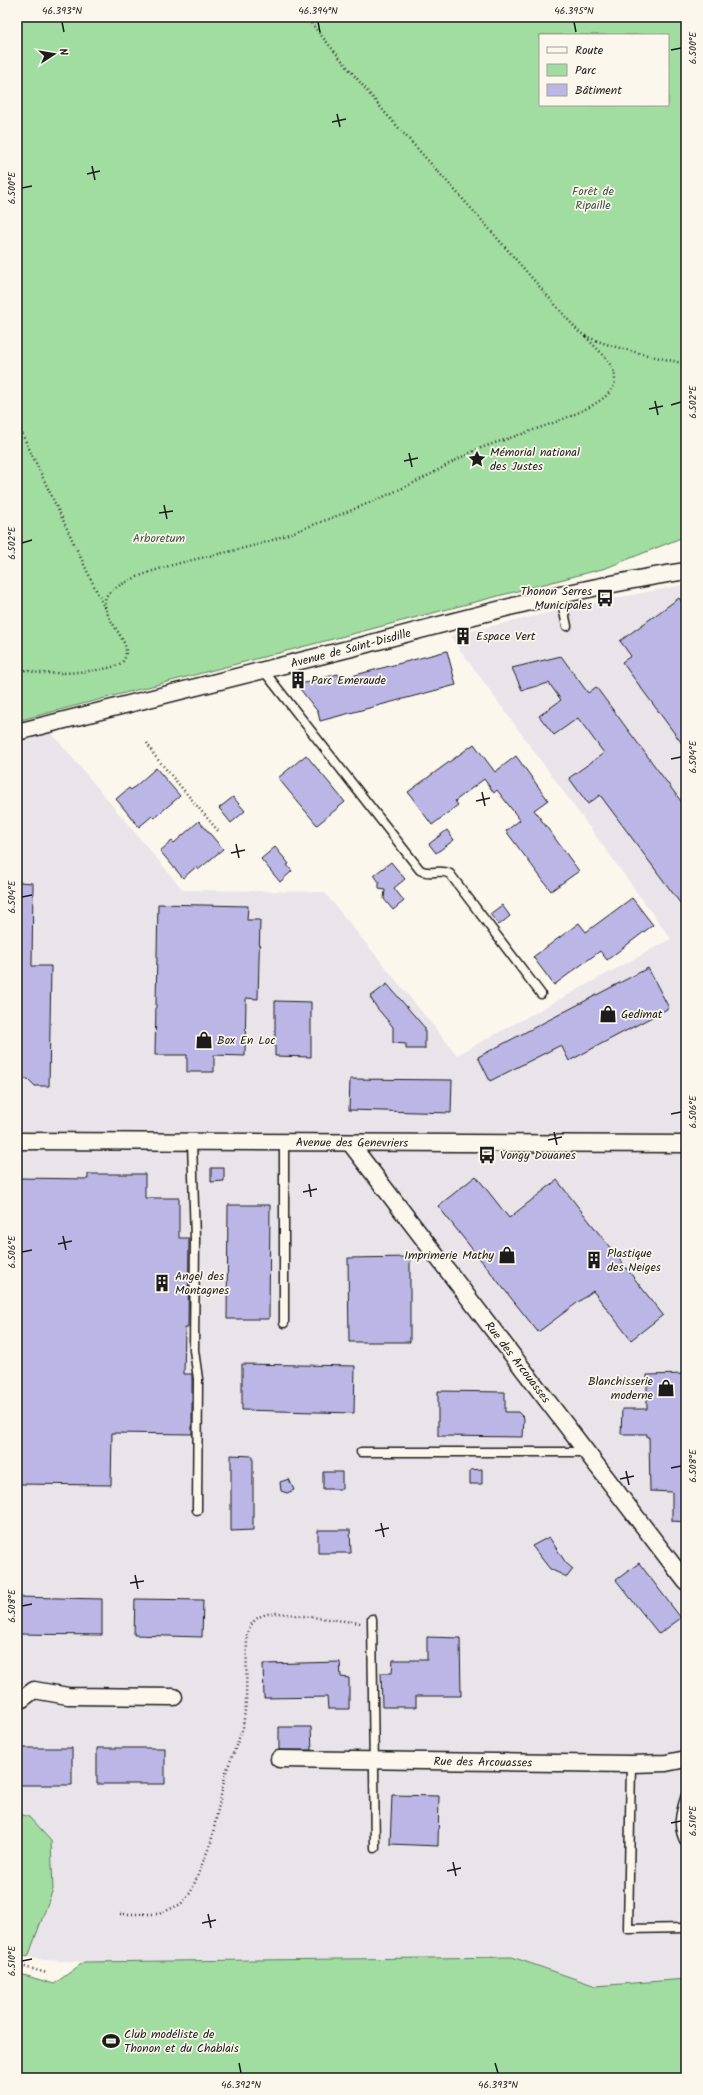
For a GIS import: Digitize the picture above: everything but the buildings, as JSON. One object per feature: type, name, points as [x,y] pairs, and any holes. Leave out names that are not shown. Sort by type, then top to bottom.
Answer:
[{"type":"street","name":"Avenue de Saint-Disdille","points":[[17,732],[560,594],[630,580],[686,571]]},
{"type":"street","name":"Avenue des Genevriers","points":[[17,1141],[686,1144]]},
{"type":"street","name":"Rue des Arcouasses","points":[[350,1143],[686,1582]]},
{"type":"street","points":[[17,1703],[34,1690],[68,1696],[174,1697]]},
{"type":"street","name":"Rue des Arcouasses","points":[[279,1759],[632,1764],[666,1763],[686,1759]]},
{"type":"lane","points":[[560,594],[567,626]]},
{"type":"lane","points":[[264,670],[420,870],[425,873],[443,871],[450,874],[540,994]]},
{"type":"lane","points":[[192,1142],[195,1239],[194,1350],[198,1379],[197,1510]]},
{"type":"lane","points":[[284,1143],[284,1323]]},
{"type":"lane","points":[[361,1452],[586,1452]]},
{"type":"lane","points":[[372,1622],[374,1848]]},
{"type":"lane","points":[[632,1764],[628,1929],[686,1928]]},
{"type":"lane","points":[[686,1795],[679,1818],[680,1832],[686,1844]]},
{"type":"path","points":[[106,610],[107,598],[114,588],[154,571],[254,546],[346,514],[431,474],[474,451],[536,430],[602,400],[612,391],[615,384],[614,373],[609,363],[585,336],[578,331],[478,216],[387,115],[306,17]]},
{"type":"path","points":[[585,336],[686,364]]},
{"type":"path","points":[[17,423],[106,610],[110,622],[121,637],[126,651],[123,662],[117,666],[97,671],[49,674],[17,668]]},
{"type":"path","points":[[147,743],[154,755],[220,832]]},
{"type":"path","points":[[120,1914],[159,1914],[181,1904],[191,1892],[211,1842],[226,1772],[243,1728],[246,1701],[247,1635],[254,1620],[268,1613],[278,1613],[372,1622]]},
{"type":"path","points":[[17,1965],[47,1973]]},
{"type":"shaded area","points":[[683,585],[686,589],[686,1979],[596,1986],[512,1957],[84,1962],[44,1960],[17,1954],[17,732],[45,725],[183,890],[324,892],[457,1055],[671,939],[450,636],[587,604]]},
{"type":"green space","points":[[17,17],[686,17],[686,536],[606,568],[17,721]]},
{"type":"green space","points":[[17,1813],[29,1817],[51,1841],[53,1889],[28,1957],[17,1954]]},
{"type":"green space","points":[[512,1957],[596,1986],[686,1979],[686,2078],[17,2078],[17,1973],[54,1984],[84,1962]]},
{"type":"place","name":"Mémorial national des Justes","points":[[477,459]]},
{"type":"place","name":"Thonon Serres Municipales","points":[[605,598]]},
{"type":"place","name":"Espace Vert","points":[[463,636]]},
{"type":"place","name":"Parc Emeraude","points":[[298,680]]},
{"type":"place","name":"Gedimat","points":[[608,1014]]},
{"type":"place","name":"Box En Loc","points":[[204,1040]]},
{"type":"place","name":"Vongy Douanes","points":[[487,1155]]},
{"type":"place","name":"Imprimerie Mathy","points":[[507,1255]]},
{"type":"place","name":"Plastique des Neiges","points":[[594,1260]]},
{"type":"place","name":"Angel des Montagnes","points":[[162,1283]]},
{"type":"place","name":"Blanchisserie moderne","points":[[666,1388]]},
{"type":"place","name":"Club modéliste de Thonon et du Chablais","points":[[111,2041]]},
{"type":"park label","name":"Forêt de Ripaille","points":[[593,198]]},
{"type":"park label","name":"Arboretum","points":[[159,538]]}]
